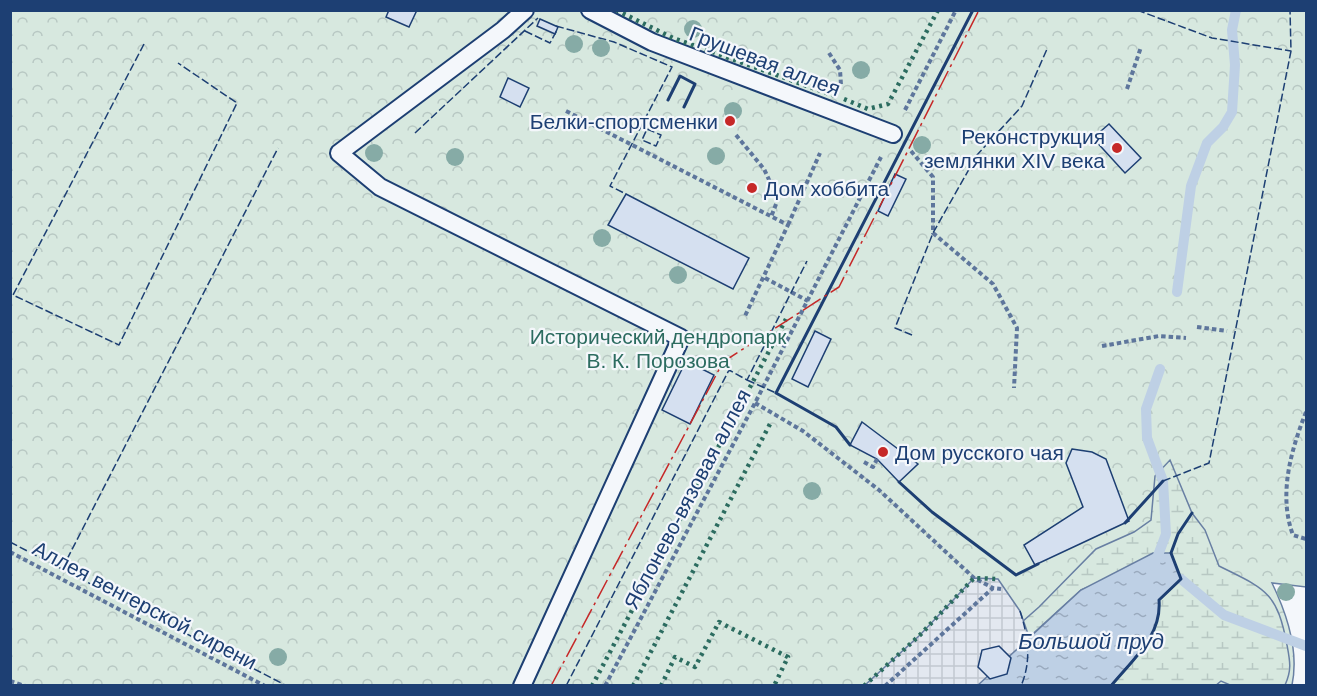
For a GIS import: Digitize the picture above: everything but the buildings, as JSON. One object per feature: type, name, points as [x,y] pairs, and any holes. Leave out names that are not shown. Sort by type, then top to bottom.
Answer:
[{"type":"lane","points":[[522,686],[681,338],[380,187],[339,153],[503,30],[525,10]]},
{"type":"lane","name":"Грушевая аллея","points":[[590,10],[652,42],[893,134]]},
{"type":"path","name":"Яблонево-вязовая аллея","points":[[605,686],[755,403],[956,10]]},
{"type":"path","points":[[1127,89],[1141,47]]},
{"type":"path","points":[[566,111],[788,225]]},
{"type":"path","points":[[893,134],[933,177],[933,233],[993,284],[1017,328],[1014,388]]},
{"type":"path","points":[[736,135],[764,169],[778,199],[771,217]]},
{"type":"path","points":[[744,318],[765,278],[820,153]]},
{"type":"path","points":[[765,278],[807,300]]},
{"type":"path","points":[[1197,327],[1227,331]]},
{"type":"path","points":[[1102,346],[1143,338],[1186,338]]},
{"type":"path","points":[[755,403],[803,431],[862,477],[974,578],[1001,590]]},
{"type":"path","points":[[1306,412],[1288,478],[1286,516],[1293,535],[1306,539]]},
{"type":"path","points":[[864,462],[873,467],[877,459]]},
{"type":"path","name":"Аллея венгерской сирени","points":[[10,552],[265,686]]},
{"type":"path","points":[[885,686],[993,588]]},
{"type":"path","points":[[10,681],[25,686]]},
{"type":"green space","name":"Исторический дендропарк В. К. Порозова","points":[[10,11],[1306,11],[1306,587],[1272,583],[1282,607],[1293,646],[1292,685],[11,685]]},
{"type":"green space","points":[[1170,460],[1192,513],[1205,530],[1219,566],[1258,587],[1273,602],[1279,613],[1289,656],[1290,670],[1285,685],[1230,685],[1221,681],[1215,686],[1111,685],[1137,657],[1151,636],[1159,613],[1159,600],[1181,579],[1171,553],[1081,590],[977,685],[949,686],[1039,607],[1096,549],[1134,532],[1151,520],[1155,476]]},
{"type":"shaded area","points":[[974,578],[998,579],[1020,611],[1028,634],[1028,659],[1021,685],[864,686],[920,635]]},
{"type":"water","name":"Большой пруд","points":[[1153,553],[1171,553],[1181,579],[1159,600],[1159,613],[1151,636],[1137,656],[1111,685],[977,686],[1081,590]]},
{"type":"waterway","points":[[1177,292],[1191,186],[1207,143],[1223,127],[1232,112],[1235,65],[1232,30],[1236,10]]},
{"type":"waterway","points":[[1154,566],[1166,534],[1163,481],[1147,438],[1146,409],[1160,369]]},
{"type":"waterway","points":[[1168,577],[1181,579],[1224,615],[1306,646]]},
{"type":"hedge","points":[[616,10],[673,38],[838,97]]},
{"type":"hedge","points":[[844,99],[868,109],[888,104],[938,10]]},
{"type":"hedge","points":[[592,686],[786,319]]},
{"type":"hedge","points":[[633,686],[770,424]]},
{"type":"hedge","points":[[864,686],[920,635],[974,578],[998,579]]},
{"type":"hedge","points":[[661,686],[675,657],[695,667],[719,622],[788,657],[774,686]]},
{"type":"fence","points":[[1137,10],[1212,38],[1291,51]]},
{"type":"fence","points":[[1163,481],[1209,463],[1291,51],[1290,10]]},
{"type":"fence","points":[[415,133],[538,18]]},
{"type":"fence","points":[[556,26],[614,42],[672,67],[610,186],[626,194]]},
{"type":"fence","points":[[525,31],[550,43],[557,30]]},
{"type":"fence","points":[[144,44],[13,295],[119,345],[237,103],[178,63]]},
{"type":"fence","points":[[912,335],[895,328],[933,233],[977,155],[1022,106],[1047,49]]},
{"type":"fence","points":[[647,129],[661,135],[656,146],[642,140],[647,129]]},
{"type":"fence","points":[[62,569],[278,148]]},
{"type":"fence","points":[[566,686],[729,370],[747,380],[807,261]]},
{"type":"fence","points":[[747,380],[776,393]]},
{"type":"fence","points":[[10,542],[287,686]]},
{"type":"fence","points":[[1020,611],[1028,648],[1027,667],[1021,686]]},
{"type":"wall","points":[[850,445],[836,427],[776,393],[973,10]]},
{"type":"wall","points":[[668,100],[680,76],[695,84],[684,107]]},
{"type":"wall","points":[[1125,523],[1163,481]]},
{"type":"wall","points":[[899,482],[932,512],[1016,575],[1038,564]]},
{"type":"wall","points":[[1111,686],[1151,636],[1159,613],[1159,600],[1181,579],[1171,553],[1178,534],[1192,513]]},
{"type":"power","points":[[551,686],[723,362],[839,287],[979,10]]},
{"type":"place","name":"Белки-спортсменки","points":[[730,121]]},
{"type":"place","name":"Реконструкция землянки XIV века","points":[[1117,148]]},
{"type":"place","name":"Дом хоббита","points":[[752,188]]},
{"type":"place","name":"Дом русского чая","points":[[883,452]]}]
